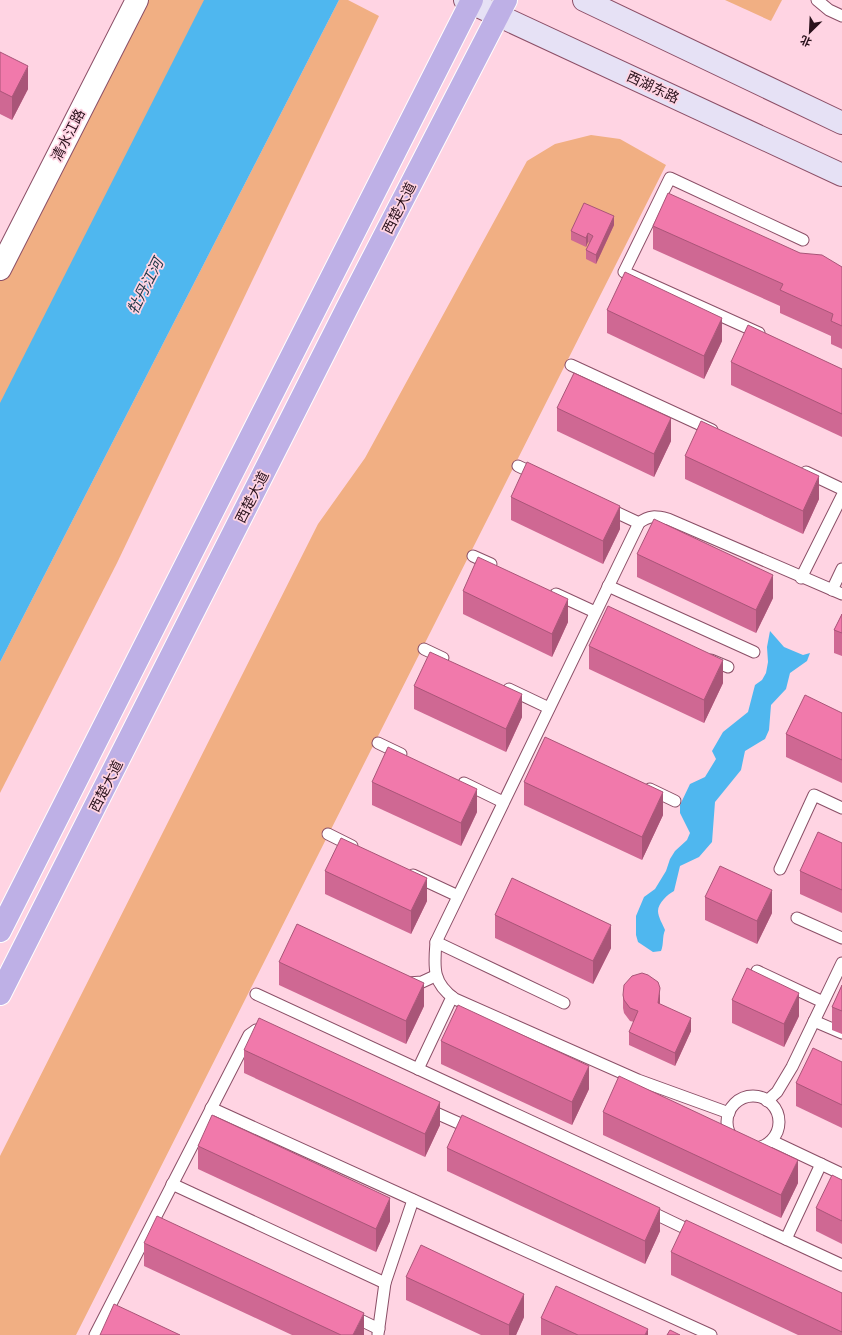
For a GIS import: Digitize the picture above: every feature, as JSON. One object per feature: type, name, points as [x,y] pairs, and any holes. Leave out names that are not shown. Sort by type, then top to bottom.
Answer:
[{"type":"highway","name":"西楚大道","points":[[0,931],[469,1]]},
{"type":"highway","name":"西楚大道","points":[[0,994],[337,329],[502,8]]},
{"type":"main road","points":[[584,0],[842,123]]},
{"type":"main road","name":"西湖东路","points":[[469,1],[502,8],[842,175]]},
{"type":"street","name":"清水江路","points":[[0,269],[137,0]]},
{"type":"lane","points":[[817,0],[829,10],[842,16]]},
{"type":"lane","points":[[769,337],[624,272],[670,178],[803,240]]},
{"type":"lane","points":[[570,365],[721,433]]},
{"type":"lane","points":[[518,466],[546,479]]},
{"type":"lane","points":[[799,469],[842,489]]},
{"type":"lane","points":[[801,578],[842,496]]},
{"type":"lane","points":[[596,503],[639,523]]},
{"type":"lane","points":[[728,1113],[638,1080],[452,997],[444,991],[435,976],[434,964],[436,942],[535,736],[599,610],[608,586],[639,523],[646,517],[657,516],[668,519],[801,578],[837,592],[842,569]]},
{"type":"lane","points":[[473,556],[502,569]]},
{"type":"lane","points":[[608,586],[754,652]]},
{"type":"lane","points":[[545,589],[599,610]]},
{"type":"lane","points":[[424,649],[452,662]]},
{"type":"lane","points":[[699,654],[728,667]]},
{"type":"lane","points":[[500,685],[549,708]]},
{"type":"lane","points":[[535,736],[549,742]]},
{"type":"lane","points":[[378,743],[413,759]]},
{"type":"lane","points":[[454,779],[503,802]]},
{"type":"lane","points":[[640,784],[675,801]]},
{"type":"lane","points":[[780,870],[814,795],[842,808]]},
{"type":"lane","points":[[328,834],[364,851]]},
{"type":"lane","points":[[400,868],[458,896]]},
{"type":"lane","points":[[797,918],[842,938]]},
{"type":"lane","points":[[436,942],[564,1003]]},
{"type":"lane","points":[[767,1101],[777,1092],[792,1067],[842,963]]},
{"type":"lane","points":[[757,971],[823,1002]]},
{"type":"lane","points":[[395,978],[410,984],[422,982],[435,976]]},
{"type":"lane","points":[[256,994],[842,1265]]},
{"type":"lane","points":[[418,1069],[452,997]]},
{"type":"lane","points":[[814,1021],[842,1033]]},
{"type":"lane","points":[[95,1335],[155,1226],[172,1184],[249,1035],[256,1030],[278,1040]]},
{"type":"lane","points":[[745,1097],[760,1097],[767,1101],[773,1106],[779,1120],[776,1134],[772,1141],[765,1146],[756,1148],[747,1148],[739,1144],[732,1138],[728,1130],[728,1113],[738,1100],[745,1097]]},
{"type":"lane","points":[[415,1103],[480,1133]]},
{"type":"lane","points":[[211,1108],[711,1335]]},
{"type":"lane","points":[[772,1141],[842,1174]]},
{"type":"lane","points":[[786,1239],[821,1164]]},
{"type":"lane","points":[[172,1184],[385,1283]]},
{"type":"lane","points":[[336,1309],[378,1332],[385,1283],[413,1200]]},
{"type":"lane","points":[[640,1207],[705,1237]]},
{"type":"shaded area","points":[[143,0],[205,0],[0,405],[0,280]]},
{"type":"shaded area","points":[[339,0],[348,0],[379,16],[117,563],[0,793],[0,662]]},
{"type":"shaded area","points":[[725,0],[782,0],[771,21]]},
{"type":"shaded area","points":[[591,135],[620,139],[666,165],[76,1335],[0,1335],[0,1156],[318,524],[365,458],[527,161],[555,144]]},
{"type":"water","name":"牡丹江河","points":[[204,0],[339,0],[0,662],[0,403]]},
{"type":"water","points":[[770,631],[784,647],[803,655],[810,653],[807,661],[790,673],[786,689],[771,705],[769,730],[765,739],[745,751],[741,770],[715,802],[712,842],[699,857],[680,866],[674,891],[664,899],[658,908],[659,916],[665,930],[661,951],[653,952],[638,942],[636,935],[636,916],[644,897],[655,889],[666,871],[670,859],[675,851],[687,840],[690,833],[680,813],[680,805],[690,784],[705,777],[716,759],[712,751],[723,732],[748,712],[755,685],[762,680],[766,673],[768,662],[767,647]]},
{"type":"building","points":[[0,52],[28,66],[12,97],[0,91]]},
{"type":"building","points":[[668,193],[800,253],[822,255],[842,267],[842,326],[831,321],[833,314],[780,290],[783,284],[653,226]]},
{"type":"building","points":[[584,203],[614,216],[596,255],[586,250],[593,236],[588,233],[586,238],[571,231]]},
{"type":"building","points":[[625,272],[722,318],[704,356],[607,310]]},
{"type":"building","points":[[748,325],[842,369],[842,414],[731,362]]},
{"type":"building","points":[[574,373],[671,418],[654,454],[557,408]]},
{"type":"building","points":[[701,421],[819,476],[803,511],[685,456]]},
{"type":"building","points":[[527,462],[620,506],[603,541],[511,497]]},
{"type":"building","points":[[654,519],[773,575],[756,610],[637,554]]},
{"type":"building","points":[[478,557],[568,599],[552,634],[463,591]]},
{"type":"building","points":[[608,606],[723,660],[704,700],[589,646]]},
{"type":"building","points":[[842,614],[842,633],[834,630]]},
{"type":"building","points":[[430,652],[522,694],[506,729],[414,686]]},
{"type":"building","points":[[805,695],[842,713],[842,760],[786,734]]},
{"type":"building","points":[[545,737],[663,792],[642,837],[524,782]]},
{"type":"building","points":[[388,747],[477,789],[461,823],[372,782]]},
{"type":"building","points":[[818,832],[842,843],[842,890],[800,871]]},
{"type":"building","points":[[341,838],[427,878],[411,911],[325,871]]},
{"type":"building","points":[[720,866],[772,890],[757,921],[705,897]]},
{"type":"building","points":[[512,878],[611,925],[593,961],[495,915]]},
{"type":"building","points":[[297,924],[424,983],[406,1021],[279,962]]},
{"type":"building","points":[[747,968],[799,993],[784,1024],[732,1000]]},
{"type":"building","points":[[642,973],[658,982],[660,988],[658,1003],[691,1018],[675,1053],[629,1032],[638,1011],[630,1008],[624,1000],[624,985],[632,976]]},
{"type":"building","points":[[842,985],[842,1011],[832,1007]]},
{"type":"building","points":[[458,1005],[589,1066],[572,1102],[441,1041]]},
{"type":"building","points":[[259,1018],[440,1102],[425,1134],[244,1050]]},
{"type":"building","points":[[813,1048],[842,1062],[842,1105],[796,1083]]},
{"type":"building","points":[[619,1076],[798,1160],[781,1195],[603,1112]]},
{"type":"building","points":[[212,1115],[390,1198],[376,1229],[198,1146]]},
{"type":"building","points":[[462,1115],[660,1208],[645,1241],[447,1148]]},
{"type":"building","points":[[832,1175],[842,1180],[842,1221],[816,1208]]},
{"type":"building","points":[[157,1216],[364,1313],[353,1335],[341,1335],[144,1243]]},
{"type":"building","points":[[686,1220],[842,1293],[842,1332],[671,1252]]},
{"type":"building","points":[[421,1245],[524,1294],[509,1325],[406,1277]]},
{"type":"building","points":[[556,1286],[648,1329],[645,1335],[578,1335],[541,1318]]},
{"type":"building","points":[[114,1304],[180,1335],[100,1335]]},
{"type":"building","points":[[670,1330],[680,1335],[667,1335]]}]
